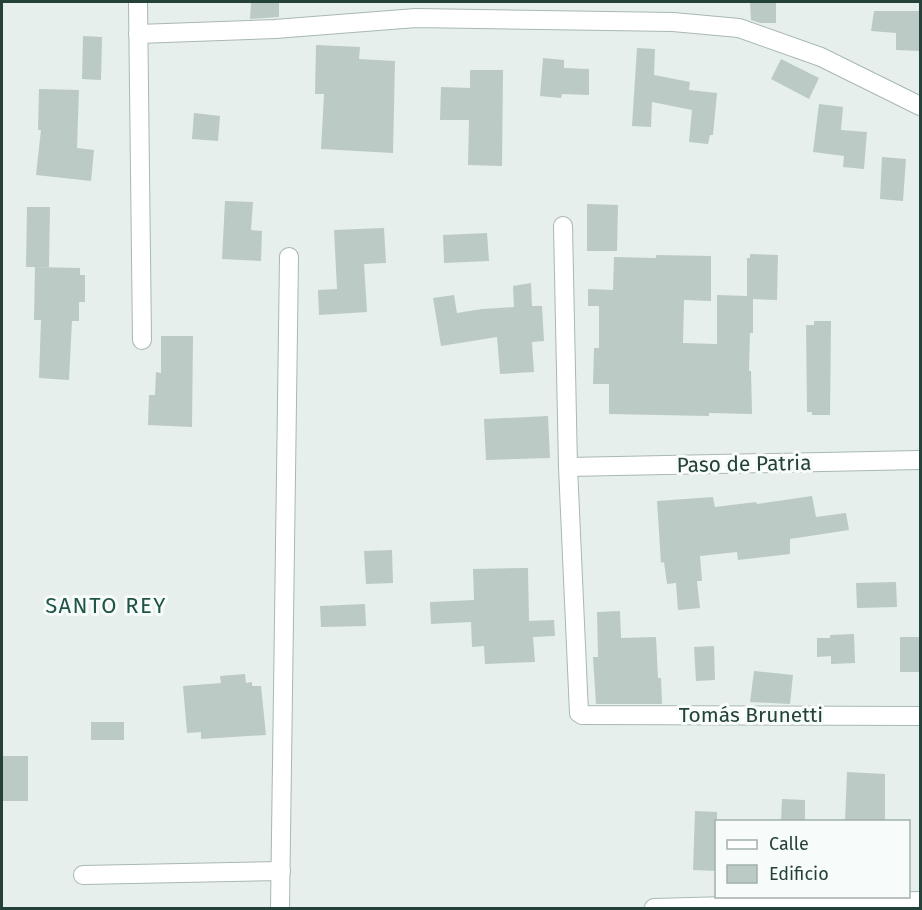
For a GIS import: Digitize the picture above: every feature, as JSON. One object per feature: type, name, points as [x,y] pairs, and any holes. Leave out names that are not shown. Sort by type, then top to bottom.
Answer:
[{"type":"street","points":[[138,2],[142,340]]},
{"type":"street","points":[[138,34],[275,29],[416,18],[673,22],[728,27],[738,28],[821,57],[921,106]]},
{"type":"street","points":[[563,226],[568,467]]},
{"type":"street","points":[[280,909],[289,257]]},
{"type":"street","name":"Paso de Patria","points":[[568,467],[921,460]]},
{"type":"street","name":"Tomás Brunetti","points":[[568,467],[578,709],[582,715],[921,716]]},
{"type":"street","points":[[83,875],[281,871]]},
{"type":"street","points":[[654,909],[921,901]]},
{"type":"building","points":[[251,2],[279,2],[279,17],[250,19]]},
{"type":"building","points":[[750,2],[776,2],[776,23],[760,23],[751,20]]},
{"type":"building","points":[[874,11],[919,11],[920,51],[896,50],[896,33],[871,31]]},
{"type":"building","points":[[83,36],[102,37],[101,80],[82,79]]},
{"type":"building","points":[[316,45],[360,47],[359,59],[395,61],[393,153],[321,149],[324,94],[315,94]]},
{"type":"building","points":[[637,48],[655,49],[654,75],[690,82],[689,90],[717,93],[713,135],[710,135],[708,144],[689,142],[692,110],[652,102],[651,127],[632,126]]},
{"type":"building","points":[[543,58],[564,60],[564,68],[589,69],[589,95],[562,94],[561,98],[540,96]]},
{"type":"building","points":[[781,59],[819,78],[809,99],[771,79]]},
{"type":"building","points":[[470,70],[503,70],[502,166],[468,165],[469,120],[440,120],[441,87],[470,88]]},
{"type":"building","points":[[39,89],[79,90],[77,148],[94,150],[91,181],[36,175],[41,130],[38,130]]},
{"type":"building","points":[[819,104],[843,107],[841,130],[867,132],[864,169],[843,167],[844,156],[813,152]]},
{"type":"building","points":[[194,113],[220,116],[218,141],[192,139]]},
{"type":"building","points":[[882,157],[906,159],[903,201],[880,199]]},
{"type":"building","points":[[225,201],[253,202],[251,230],[262,231],[261,261],[222,259]]},
{"type":"building","points":[[587,204],[618,205],[617,251],[587,251]]},
{"type":"building","points":[[27,207],[50,207],[49,267],[26,267]]},
{"type":"building","points":[[384,228],[386,263],[364,264],[367,312],[319,315],[318,290],[337,289],[334,230]]},
{"type":"building","points":[[487,233],[489,261],[444,263],[443,235]]},
{"type":"building","points":[[750,254],[778,255],[777,300],[753,299],[753,333],[750,333],[749,371],[751,371],[752,414],[709,413],[709,416],[609,414],[609,384],[593,384],[594,348],[599,348],[599,306],[588,306],[588,289],[613,290],[614,257],[711,256],[711,301],[684,300],[683,343],[717,344],[717,295],[747,296],[747,258],[750,258]]},
{"type":"building","points":[[35,267],[80,268],[80,275],[85,275],[85,302],[79,302],[79,321],[72,321],[69,380],[39,378],[41,320],[34,320]]},
{"type":"building","points":[[531,283],[532,306],[542,306],[544,341],[532,342],[534,372],[500,374],[497,337],[441,346],[433,298],[454,295],[457,313],[514,307],[513,286]]},
{"type":"building","points":[[814,321],[831,321],[830,415],[812,415],[812,412],[807,412],[806,325],[814,325]]},
{"type":"building","points":[[161,336],[193,336],[192,427],[148,425],[149,395],[155,395],[156,372],[161,373]]},
{"type":"building","points":[[548,416],[550,458],[486,460],[484,419]]},
{"type":"building","points":[[812,496],[816,517],[846,513],[849,530],[790,539],[790,554],[738,560],[737,552],[700,556],[702,581],[697,581],[700,608],[678,610],[676,583],[667,584],[664,562],[661,563],[657,501],[713,497],[715,507]]},
{"type":"building","points":[[392,550],[393,583],[366,584],[364,551]]},
{"type":"building","points":[[528,568],[529,621],[554,620],[555,636],[533,637],[535,662],[485,664],[484,646],[472,647],[471,622],[431,624],[430,602],[474,600],[473,569]]},
{"type":"building","points":[[896,582],[897,607],[857,608],[856,583]]},
{"type":"building","points":[[365,604],[366,626],[321,627],[320,606]]},
{"type":"building","points":[[620,611],[621,638],[656,637],[662,704],[596,704],[593,657],[598,657],[597,612]]},
{"type":"building","points":[[854,634],[855,663],[831,664],[831,656],[817,657],[817,638]]},
{"type":"building","points":[[900,637],[921,637],[921,672],[900,672]]},
{"type":"building","points":[[714,646],[715,680],[696,681],[694,647]]},
{"type":"building","points":[[754,671],[793,675],[790,704],[750,702]]},
{"type":"building","points":[[245,674],[246,683],[252,682],[252,686],[261,686],[266,735],[201,739],[201,732],[187,733],[183,686],[221,683],[220,676]]},
{"type":"building","points":[[91,722],[124,722],[124,740],[91,740]]},
{"type":"building","points":[[2,756],[28,756],[28,801],[2,801]]},
{"type":"building","points":[[847,772],[885,774],[885,820],[845,820]]},
{"type":"building","points":[[782,799],[805,800],[805,820],[781,820]]},
{"type":"building","points":[[695,811],[717,812],[715,871],[693,870]]},
{"type":"district","name":"SANTO REY","points":[[106,605]]}]
